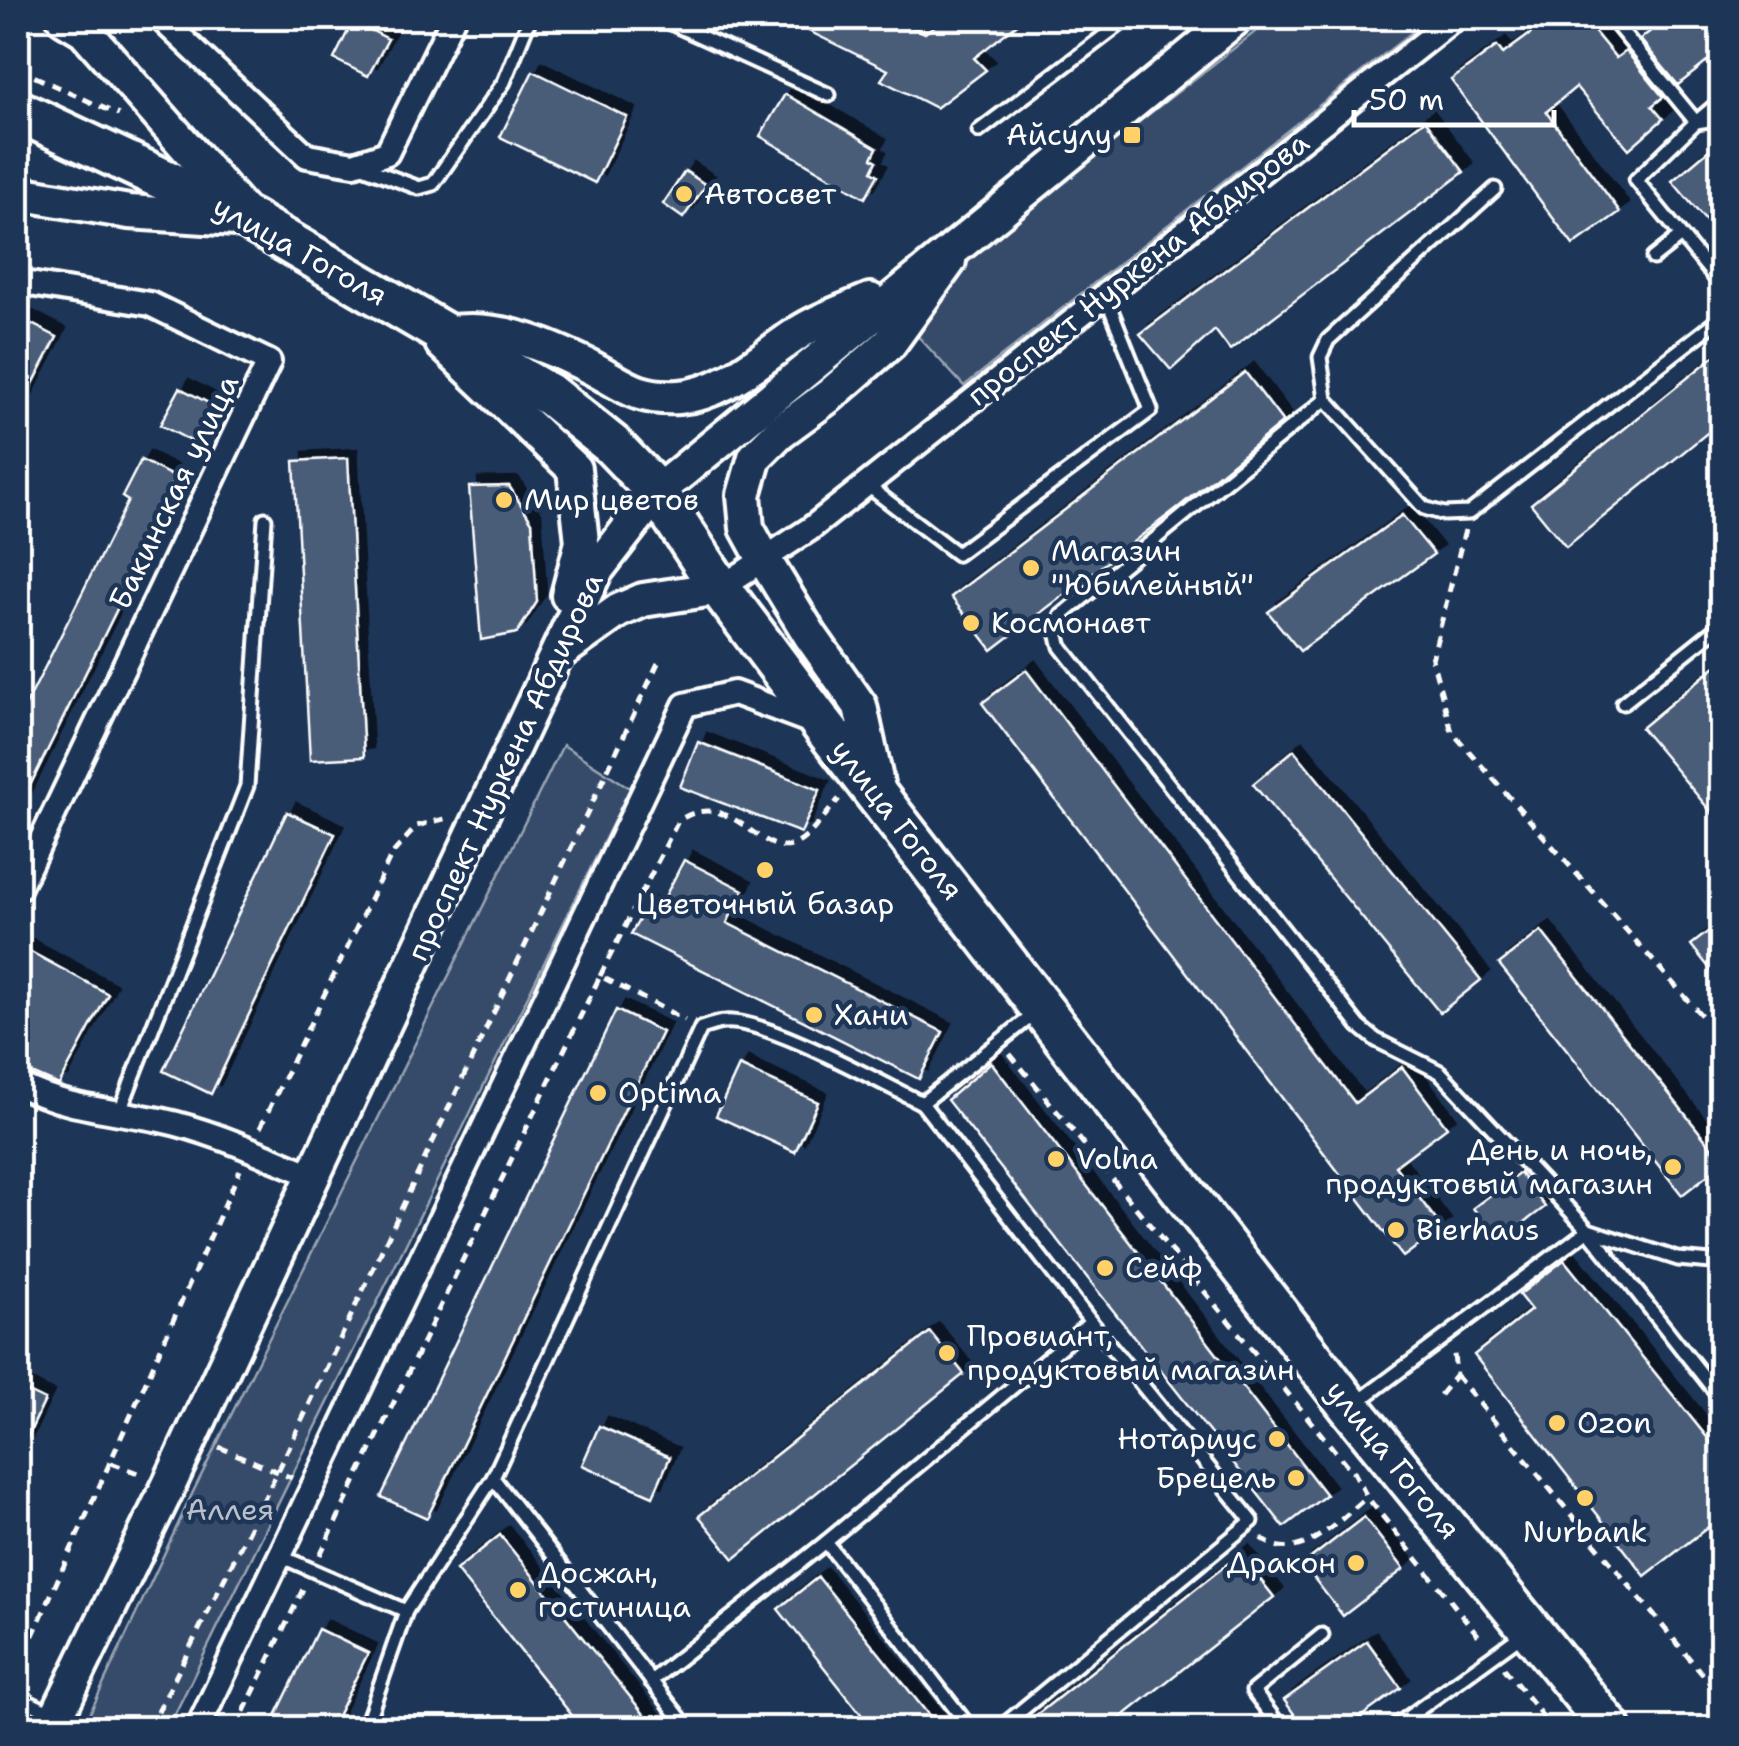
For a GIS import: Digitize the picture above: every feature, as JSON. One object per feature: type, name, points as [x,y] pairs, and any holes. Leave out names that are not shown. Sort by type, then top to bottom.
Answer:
[{"type":"highway","name":"улица Гоголя","points":[[18,111],[250,220],[551,396],[612,445],[657,492],[720,588],[824,726],[1350,1407],[1610,1728]]},
{"type":"main road","points":[[64,18],[84,30],[250,220]]},
{"type":"main road","name":"проспект Нуркена Абдирова","points":[[54,1722],[314,1176],[594,572],[657,492],[906,284],[1236,18]]},
{"type":"main road","points":[[18,192],[129,212],[250,220]]},
{"type":"main road","points":[[870,786],[860,706],[810,635],[747,528],[744,495],[755,457],[890,342],[965,237]]},
{"type":"main road","points":[[429,323],[514,336],[581,362],[639,396],[680,397],[711,391],[803,330],[906,284]]},
{"type":"main road","points":[[429,323],[574,468],[582,542],[568,594],[562,643]]},
{"type":"main road","points":[[562,643],[642,600],[720,588]]},
{"type":"street","points":[[160,18],[307,156],[354,164],[386,153],[453,18]]},
{"type":"street","name":"проспект Нуркена Абдирова","points":[[720,588],[766,562],[1456,18]]},
{"type":"street","name":"Бакинская улица","points":[[18,282],[150,304],[270,362],[18,889]]},
{"type":"street","points":[[198,1728],[685,705],[734,693],[824,726]]},
{"type":"street","points":[[18,1084],[40,1095],[118,1116],[162,1120],[314,1176]]},
{"type":"lane","points":[[354,164],[419,188],[433,184],[504,82],[530,18]]},
{"type":"lane","points":[[660,18],[829,95]]},
{"type":"lane","points":[[980,132],[1128,18]]},
{"type":"lane","points":[[1611,18],[1696,122]]},
{"type":"lane","points":[[1722,100],[1636,180],[1722,286]]},
{"type":"lane","points":[[1696,122],[1722,118]]},
{"type":"lane","points":[[1495,190],[1328,340],[1320,357],[1326,399],[1424,508],[1444,514],[1469,512],[1722,318]]},
{"type":"lane","points":[[1653,258],[1681,236]]},
{"type":"lane","points":[[864,483],[957,554],[1151,410],[1106,297]]},
{"type":"lane","points":[[1326,399],[1061,616],[1057,633],[1061,647],[1360,1026],[1376,1040],[1440,1072],[1588,1230],[1722,1400]]},
{"type":"lane","points":[[118,1116],[247,786],[265,519]]},
{"type":"lane","points":[[1623,703],[1722,624]]},
{"type":"lane","points":[[922,1104],[1042,1008]]},
{"type":"lane","points":[[365,1728],[406,1611],[493,1478],[702,1028],[726,1022],[752,1024],[922,1104],[1252,1521],[1000,1728]]},
{"type":"lane","points":[[1588,1230],[1678,1258],[1722,1264]]},
{"type":"lane","points":[[1350,1407],[1588,1230]]},
{"type":"lane","points":[[652,1681],[1091,1322]]},
{"type":"lane","points":[[493,1478],[688,1728]]},
{"type":"lane","points":[[826,1542],[970,1728]]},
{"type":"lane","points":[[280,1556],[406,1611]]},
{"type":"lane","points":[[1393,1728],[1530,1629]]},
{"type":"lane","points":[[1281,1728],[1253,1691],[1322,1635]]},
{"type":"lane","points":[[18,1697],[54,1722]]},
{"type":"path","points":[[18,69],[130,120],[140,116],[142,96]]},
{"type":"path","points":[[1469,512],[1432,659],[1452,732],[1722,1039]]},
{"type":"path","points":[[150,1728],[278,1471],[658,663]]},
{"type":"path","points":[[236,1728],[678,821],[693,811],[710,810],[780,847],[797,844],[870,786]]},
{"type":"path","points":[[18,1669],[249,1149],[392,854],[418,826],[481,815]]},
{"type":"path","points":[[600,976],[702,1028]]},
{"type":"path","points":[[999,1040],[1352,1473],[1367,1497],[1552,1728]]},
{"type":"path","points":[[1451,1332],[1456,1376],[1722,1698]]},
{"type":"path","points":[[1440,1394],[1456,1376]]},
{"type":"path","points":[[192,1435],[313,1487]]},
{"type":"path","points":[[1352,1473],[1353,1462]]},
{"type":"path","points":[[1252,1521],[1263,1540],[1279,1550],[1289,1550],[1306,1543],[1367,1497]]},
{"type":"green space","points":[[1273,18],[1430,18],[964,386],[914,332],[975,249]]},
{"type":"green space","name":"Аллея","points":[[563,745],[630,788],[168,1728],[83,1728],[193,1492]]},
{"type":"building","points":[[782,18],[892,18],[925,33],[945,18],[1025,18],[974,58],[986,70],[936,108],[881,80],[888,70]]},
{"type":"building","points":[[1552,18],[1583,18],[1616,58],[1626,51],[1663,97],[1652,106],[1663,119],[1629,149],[1576,87],[1546,112],[1620,212],[1573,245],[1451,80],[1497,46],[1503,54]]},
{"type":"building","points":[[1668,18],[1722,18],[1722,50],[1678,85],[1640,39]]},
{"type":"building","points":[[353,21],[388,39],[368,76],[334,59]]},
{"type":"building","points":[[533,71],[627,117],[595,183],[500,137]]},
{"type":"building","points":[[785,94],[877,148],[872,171],[878,175],[865,198],[760,136]]},
{"type":"building","points":[[1425,120],[1464,172],[1230,350],[1215,330],[1171,370],[1140,334]]},
{"type":"building","points":[[1722,139],[1722,240],[1672,181]]},
{"type":"building","name":"Автосвет","points":[[685,171],[706,185],[683,218],[663,204]]},
{"type":"building","points":[[18,317],[57,337],[18,413]]},
{"type":"building","points":[[1722,350],[1722,421],[1566,547],[1531,504]]},
{"type":"building","points":[[1245,372],[1283,422],[992,650],[951,597]]},
{"type":"building","points":[[180,388],[214,406],[195,443],[160,425]]},
{"type":"building","points":[[348,458],[364,757],[310,760],[294,461]]},
{"type":"building","points":[[141,460],[176,478],[144,539],[150,542],[18,810],[18,721],[128,501],[122,497]]},
{"type":"building","points":[[509,486],[532,522],[537,602],[517,633],[481,640],[469,487]]},
{"type":"building","points":[[1402,515],[1434,554],[1300,651],[1268,612]]},
{"type":"building","points":[[1722,661],[1722,825],[1641,728]]},
{"type":"building","points":[[1026,670],[1355,1103],[1402,1067],[1447,1127],[1395,1166],[1442,1228],[1403,1257],[982,703]]},
{"type":"building","points":[[698,742],[820,790],[801,833],[680,787]]},
{"type":"building","points":[[1294,750],[1481,980],[1440,1013],[1253,784]]},
{"type":"building","points":[[287,812],[335,834],[211,1094],[163,1071]]},
{"type":"building","points":[[684,860],[743,890],[727,923],[943,1032],[919,1079],[631,934],[647,906],[657,912]]},
{"type":"building","points":[[1722,921],[1722,984],[1691,945]]},
{"type":"building","points":[[1541,931],[1722,1161],[1682,1195],[1499,964]]},
{"type":"building","points":[[18,945],[108,994],[59,1085],[18,1067]]},
{"type":"building","points":[[616,1010],[662,1032],[427,1518],[381,1497]]},
{"type":"building","points":[[991,1062],[1326,1495],[1284,1527],[947,1100]]},
{"type":"building","points":[[739,1066],[818,1102],[795,1152],[716,1116]]},
{"type":"building","points":[[1520,1173],[1545,1207],[1498,1242],[1473,1208]]},
{"type":"building","points":[[1564,1260],[1722,1456],[1722,1546],[1707,1528],[1645,1576],[1474,1355],[1531,1310],[1519,1295]]},
{"type":"building","points":[[930,1332],[964,1374],[734,1559],[699,1516]]},
{"type":"building","points":[[18,1387],[45,1400],[18,1457]]},
{"type":"building","points":[[599,1426],[670,1457],[653,1496],[582,1465]]},
{"type":"building","points":[[1364,1517],[1404,1569],[1343,1616],[1303,1564]]},
{"type":"building","points":[[500,1535],[655,1728],[582,1728],[456,1570]]},
{"type":"building","points":[[1240,1554],[1274,1597],[1108,1728],[1020,1728]]},
{"type":"building","points":[[818,1577],[939,1728],[872,1728],[778,1609]]},
{"type":"building","points":[[318,1629],[368,1653],[331,1728],[270,1728]]},
{"type":"building","points":[[1367,1641],[1401,1688],[1345,1728],[1304,1728],[1284,1700]]},
{"type":"place","name":"Айсулу","points":[[1132,135]]},
{"type":"place","name":"Автосвет","points":[[684,194]]},
{"type":"place","name":"Мир цветов","points":[[504,500]]},
{"type":"place","name":"Магазин \"Юбилейный\"","points":[[1031,568]]},
{"type":"place","name":"Космонавт","points":[[971,623]]},
{"type":"place","name":"Цветочный базар","points":[[765,870]]},
{"type":"place","name":"Хани","points":[[814,1015]]},
{"type":"place","name":"Optima","points":[[598,1093]]},
{"type":"place","name":"Volna","points":[[1056,1159]]},
{"type":"place","name":"День и ночь, продуктовый магазин","points":[[1673,1167]]},
{"type":"place","name":"Bierhaus","points":[[1396,1230]]},
{"type":"place","name":"Сейф","points":[[1105,1268]]},
{"type":"place","name":"Провиант, продуктовый магазин","points":[[947,1353]]},
{"type":"place","name":"Ozon","points":[[1557,1423]]},
{"type":"place","name":"Нотариус","points":[[1277,1439]]},
{"type":"place","name":"Брецель","points":[[1296,1478]]},
{"type":"place","name":"Nurbank","points":[[1585,1498]]},
{"type":"place","name":"Дракон","points":[[1356,1563]]},
{"type":"place","name":"Досжан, гостиница","points":[[518,1590]]}]
